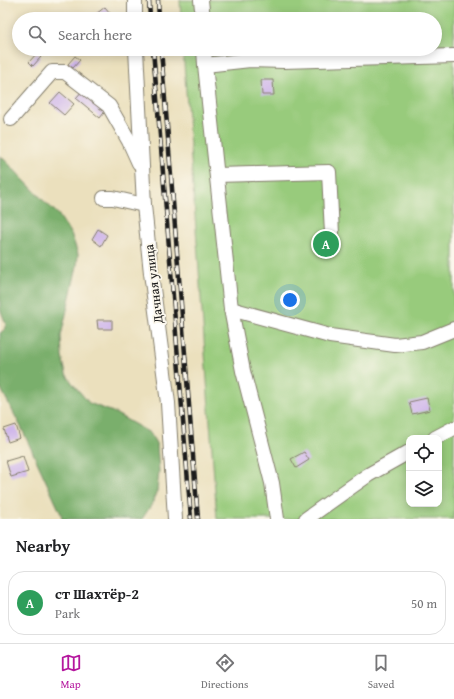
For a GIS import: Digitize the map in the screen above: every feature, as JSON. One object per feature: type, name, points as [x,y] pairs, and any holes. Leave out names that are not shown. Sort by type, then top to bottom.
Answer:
[{"type":"street","points":[[135,0],[135,12]]},
{"type":"street","points":[[201,0],[202,12]]},
{"type":"street","name":"Дачная улица","points":[[136,56],[144,205],[151,273],[168,403],[175,519]]},
{"type":"street","points":[[204,56],[231,309],[243,371],[272,483],[277,519]]},
{"type":"street","points":[[205,65],[250,60],[283,61],[454,56]]},
{"type":"street","points":[[10,119],[52,72],[65,72],[109,106],[129,141],[142,169]]},
{"type":"street","points":[[217,175],[329,172],[332,234]]},
{"type":"street","points":[[104,198],[113,198],[144,205]]},
{"type":"street","points":[[231,309],[330,336],[395,345],[422,342],[454,329]]},
{"type":"street","points":[[441,435],[454,428]]},
{"type":"street","points":[[306,519],[368,475],[406,454]]},
{"type":"green space","points":[[180,0],[454,0],[454,519],[217,519],[184,56],[442,56],[442,12],[181,12]]},
{"type":"green space","points":[[0,155],[58,214],[72,236],[78,254],[77,266],[61,336],[62,356],[66,374],[89,403],[113,412],[150,433],[157,445],[159,471],[157,491],[152,504],[142,519],[62,519],[22,429],[0,387],[0,333],[4,330],[6,324],[0,309]]},
{"type":"building","points":[[105,7],[109,12],[99,12]]},
{"type":"building","points":[[34,56],[41,57],[33,66],[29,62]]},
{"type":"building","points":[[75,56],[80,60],[73,68],[68,64]]},
{"type":"building","points":[[261,80],[273,80],[274,95],[262,95]]},
{"type":"building","points":[[83,90],[107,109],[100,118],[76,98]]},
{"type":"building","points":[[60,92],[74,104],[64,115],[50,103]]},
{"type":"building","points":[[98,229],[107,235],[101,246],[92,239]]},
{"type":"building","points":[[97,320],[112,320],[112,329],[98,329]]},
{"type":"building","points":[[427,398],[430,410],[412,414],[409,402]]},
{"type":"building","points":[[16,425],[20,438],[8,442],[4,429]]},
{"type":"building","points":[[304,452],[309,460],[296,468],[291,459]]},
{"type":"building","points":[[23,456],[28,472],[11,477],[6,461]]},
{"type":"railway","points":[[149,0],[150,12]]},
{"type":"railway","points":[[158,0],[159,12]]},
{"type":"railway","points":[[154,56],[191,519]]},
{"type":"railway","points":[[162,56],[198,519]]},
{"type":"place","name":"ст Шахтёр-2","points":[[326,244]]}]
